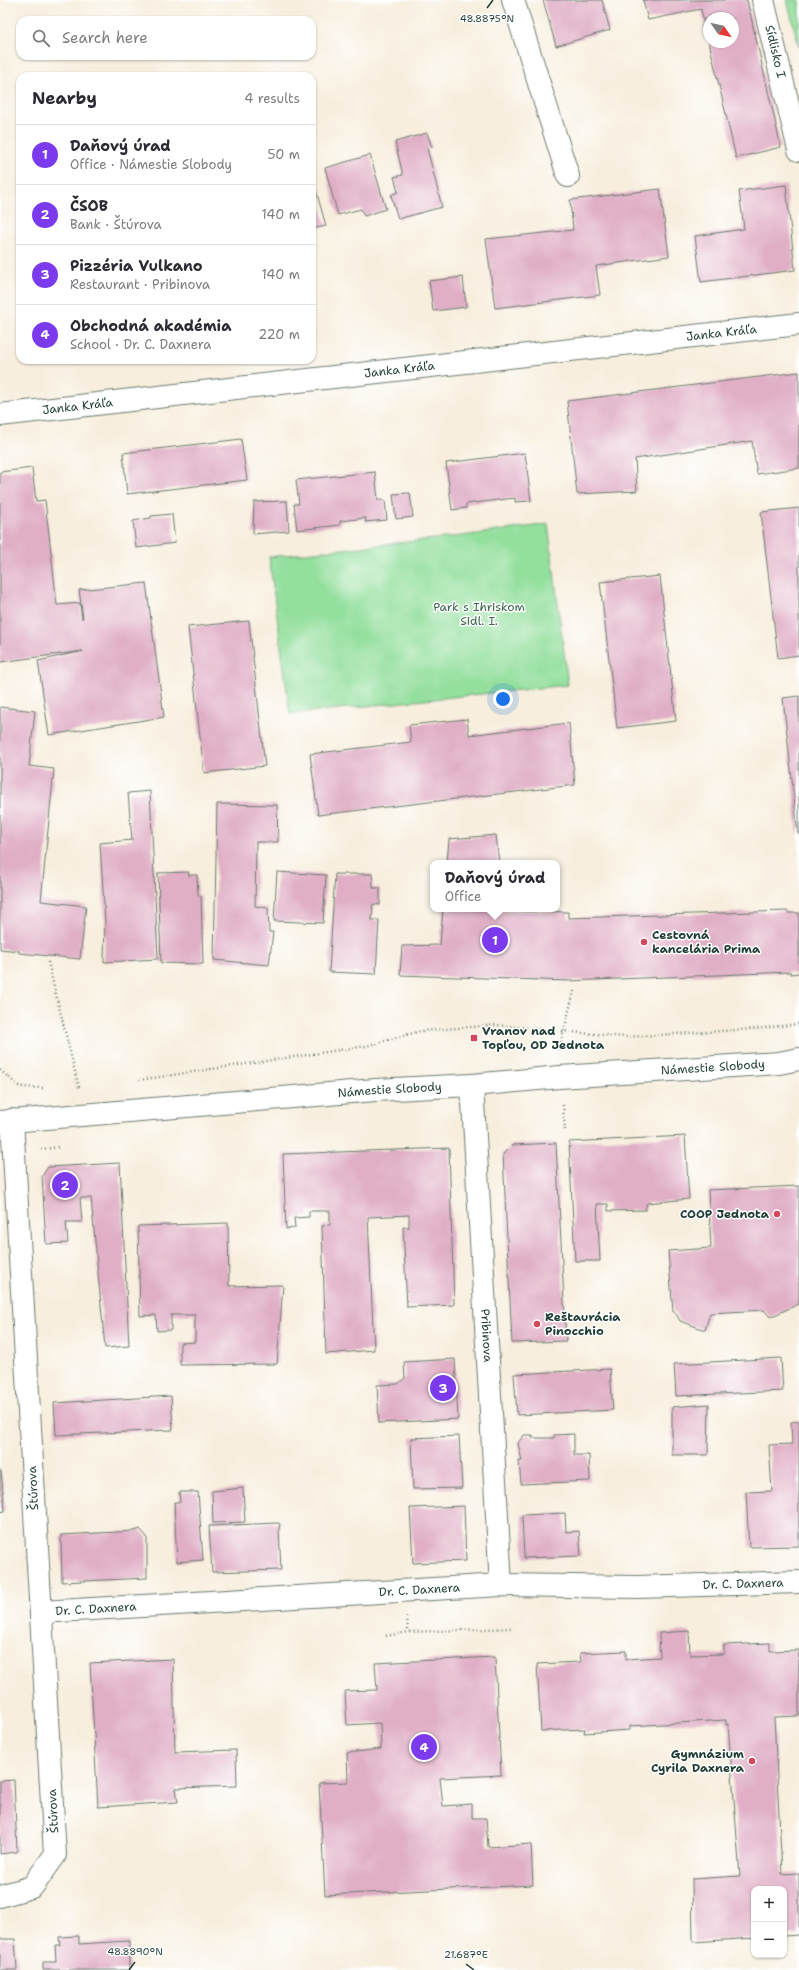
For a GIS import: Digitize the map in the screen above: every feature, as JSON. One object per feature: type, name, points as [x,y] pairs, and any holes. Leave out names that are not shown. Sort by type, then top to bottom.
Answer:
[{"type":"street","points":[[513,0],[568,176]]},
{"type":"street","name":"Sídlisko I","points":[[763,0],[799,150]]},
{"type":"street","name":"Janka Kráľa","points":[[0,416],[799,324]]},
{"type":"street","name":"Námestie Slobody","points":[[6,1121],[375,1090],[472,1085],[560,1077],[792,1063]]},
{"type":"street","name":"Pribinova","points":[[472,1085],[500,1585]]},
{"type":"street","name":"Štúrova","points":[[0,1896],[32,1887],[55,1855],[41,1612],[6,1121]]},
{"type":"street","name":"Dr. C. Daxnera","points":[[41,1612],[500,1585],[637,1587],[799,1582]]},
{"type":"path","points":[[48,962],[79,1088]]},
{"type":"path","points":[[558,1052],[574,991]]},
{"type":"path","points":[[136,1080],[366,1046],[421,1031],[496,1025],[564,1030],[625,1037],[755,1029],[799,1024]]},
{"type":"path","points":[[0,1070],[20,1087],[50,1089]]},
{"type":"path","points":[[74,1088],[86,1087]]},
{"type":"path","points":[[562,1102],[565,1130]]},
{"type":"path","points":[[38,1150],[61,1147]]},
{"type":"path","points":[[386,1636],[408,1632],[512,1628]]},
{"type":"green space","points":[[787,0],[799,0],[799,47]]},
{"type":"green space","name":"Park s Ihriskom Sidl. I.","points":[[548,524],[568,685],[290,714],[269,557],[462,536]]},
{"type":"building","points":[[543,0],[602,0],[610,30],[556,46]]},
{"type":"building","points":[[643,0],[747,0],[781,147],[736,158],[710,48],[739,48],[739,12],[703,12],[703,18],[701,9],[648,20]]},
{"type":"building","points":[[427,133],[432,147],[427,148],[442,207],[398,219],[391,195],[398,192],[394,177],[403,175],[395,142]]},
{"type":"building","points":[[370,155],[386,209],[364,216],[361,209],[338,215],[325,168]]},
{"type":"building","points":[[786,185],[795,270],[701,282],[695,236],[744,229],[739,191]]},
{"type":"building","points":[[660,189],[669,256],[596,266],[600,295],[495,308],[486,239],[573,230],[570,200]]},
{"type":"building","points":[[316,190],[326,226],[316,228]]},
{"type":"building","points":[[463,277],[466,307],[433,311],[429,281]]},
{"type":"building","points":[[799,372],[799,468],[757,474],[752,441],[635,459],[637,491],[577,494],[567,401]]},
{"type":"building","points":[[241,439],[247,480],[127,494],[123,453]]},
{"type":"building","points":[[525,453],[531,501],[515,502],[515,498],[466,504],[466,508],[452,510],[446,463]]},
{"type":"building","points":[[32,468],[36,501],[45,500],[57,605],[80,603],[82,619],[79,590],[146,583],[164,717],[49,735],[38,661],[83,651],[0,662],[0,472]]},
{"type":"building","points":[[375,472],[378,500],[385,500],[387,520],[365,522],[366,518],[340,521],[340,525],[297,530],[294,504],[299,504],[296,480]]},
{"type":"building","points":[[410,493],[413,517],[396,519],[393,494]]},
{"type":"building","points":[[287,501],[289,531],[253,534],[254,502]]},
{"type":"building","points":[[799,508],[799,655],[778,658],[761,512]]},
{"type":"building","points":[[172,514],[175,543],[136,548],[133,521],[151,518],[151,516]]},
{"type":"building","points":[[660,576],[676,721],[617,728],[600,582]]},
{"type":"building","points":[[249,621],[265,766],[204,773],[188,627]]},
{"type":"building","points":[[799,696],[799,834],[798,834],[783,698]]},
{"type":"building","points":[[0,707],[35,711],[29,766],[54,769],[41,901],[86,906],[80,959],[19,953],[19,951],[0,949]]},
{"type":"building","points":[[467,719],[469,735],[569,723],[575,785],[318,815],[310,754],[411,742],[409,725]]},
{"type":"building","points":[[150,791],[158,959],[104,962],[105,921],[100,843],[132,840],[128,793]]},
{"type":"building","points":[[217,804],[277,805],[278,842],[256,842],[255,906],[268,908],[269,932],[273,932],[269,965],[214,960]]},
{"type":"building","points":[[496,835],[499,860],[447,860],[449,839]]},
{"type":"building","points":[[189,872],[188,875],[197,875],[198,895],[201,896],[203,964],[161,963],[158,873]]},
{"type":"building","points":[[277,872],[326,875],[323,923],[274,921]]},
{"type":"building","points":[[335,874],[372,874],[373,888],[380,888],[380,905],[373,904],[372,920],[379,920],[376,974],[329,972]]},
{"type":"building","points":[[787,911],[788,913],[799,913],[799,973],[791,974],[791,972],[568,981],[400,975],[402,946],[440,945],[443,912],[568,912],[568,918]]},
{"type":"building","points":[[685,1136],[689,1199],[647,1203],[645,1210],[608,1211],[608,1204],[597,1204],[600,1261],[575,1261],[569,1142]]},
{"type":"building","points":[[556,1143],[566,1341],[512,1343],[503,1154],[512,1145]]},
{"type":"building","points":[[449,1148],[454,1305],[407,1307],[403,1227],[409,1227],[409,1215],[368,1217],[374,1350],[326,1354],[322,1226],[330,1225],[330,1211],[309,1211],[309,1217],[294,1218],[295,1228],[286,1229],[283,1154]]},
{"type":"building","points":[[120,1163],[129,1346],[105,1348],[91,1198],[80,1198],[82,1222],[66,1222],[68,1243],[46,1244],[42,1176],[48,1167]]},
{"type":"building","points":[[799,1186],[799,1304],[770,1317],[764,1310],[710,1313],[705,1330],[680,1321],[675,1312],[673,1312],[668,1251],[711,1248],[708,1190]]},
{"type":"building","points":[[228,1223],[229,1286],[283,1285],[277,1364],[180,1365],[180,1343],[195,1342],[195,1315],[171,1315],[171,1330],[157,1331],[156,1315],[140,1316],[138,1226]]},
{"type":"building","points":[[781,1358],[783,1391],[676,1396],[674,1364]]},
{"type":"building","points":[[455,1359],[458,1419],[379,1423],[377,1385],[398,1384],[405,1378],[404,1362]]},
{"type":"building","points":[[610,1369],[613,1410],[517,1415],[514,1374]]},
{"type":"building","points":[[171,1396],[173,1430],[56,1435],[54,1403]]},
{"type":"building","points":[[709,1404],[708,1455],[672,1455],[672,1407]]},
{"type":"building","points":[[799,1421],[799,1546],[749,1547],[746,1492],[772,1491],[769,1445],[792,1444],[791,1422]]},
{"type":"building","points":[[574,1434],[574,1455],[589,1455],[590,1481],[521,1484],[519,1461],[522,1461],[518,1443],[524,1435],[533,1435],[532,1438],[554,1438],[554,1435]]},
{"type":"building","points":[[459,1436],[462,1488],[413,1489],[411,1438]]},
{"type":"building","points":[[0,1471],[5,1511],[0,1512]]},
{"type":"building","points":[[243,1488],[245,1522],[213,1523],[212,1491]]},
{"type":"building","points":[[179,1492],[198,1492],[203,1560],[177,1562],[174,1502],[180,1502]]},
{"type":"building","points":[[464,1506],[466,1561],[413,1563],[410,1508]]},
{"type":"building","points":[[565,1513],[566,1532],[579,1531],[581,1556],[524,1558],[522,1515]]},
{"type":"building","points":[[280,1524],[281,1570],[212,1572],[209,1526]]},
{"type":"building","points":[[140,1529],[147,1537],[147,1578],[62,1582],[61,1535],[135,1531]]},
{"type":"building","points":[[689,1631],[690,1655],[724,1654],[724,1645],[770,1643],[770,1651],[799,1650],[799,1716],[774,1717],[782,1874],[799,1873],[799,1935],[787,1936],[787,1886],[751,1886],[751,1938],[693,1942],[692,1879],[740,1876],[728,1724],[726,1725],[726,1720],[630,1726],[630,1730],[584,1733],[585,1729],[541,1731],[537,1664],[581,1662],[580,1653],[626,1651],[626,1659],[660,1657],[659,1633]]},
{"type":"building","points":[[495,1657],[501,1775],[440,1778],[443,1806],[472,1804],[472,1818],[486,1818],[488,1847],[531,1844],[533,1885],[325,1895],[319,1783],[348,1782],[347,1753],[381,1749],[380,1723],[347,1725],[345,1691],[377,1690],[375,1663]]},
{"type":"building","points":[[173,1659],[175,1752],[236,1750],[237,1786],[176,1788],[178,1802],[98,1807],[90,1663]]},
{"type":"building","points":[[14,1780],[17,1852],[0,1854],[0,1781]]},
{"type":"building","points":[[79,1936],[79,1944],[129,1941],[129,1970],[43,1970],[43,1962],[56,1962],[55,1945],[60,1945],[59,1937]]},
{"type":"building","points":[[0,1939],[15,1939],[17,1970],[0,1970]]},
{"type":"place","name":"Daňový úrad","points":[[495,940]]},
{"type":"place","name":"Cestovná kancelária Prima","points":[[644,942]]},
{"type":"place","name":"Vranov nad Topľou, OD Jednota","points":[[474,1038]]},
{"type":"place","name":"ČSOB","points":[[65,1185]]},
{"type":"place","name":"COOP Jednota","points":[[777,1214]]},
{"type":"place","name":"Reštaurácia Pinocchio","points":[[537,1324]]},
{"type":"place","name":"Pizzéria Vulkano","points":[[443,1388]]},
{"type":"place","name":"Obchodná akadémia","points":[[424,1747]]},
{"type":"place","name":"Gymnázium Cyrila Daxnera","points":[[752,1761]]}]
